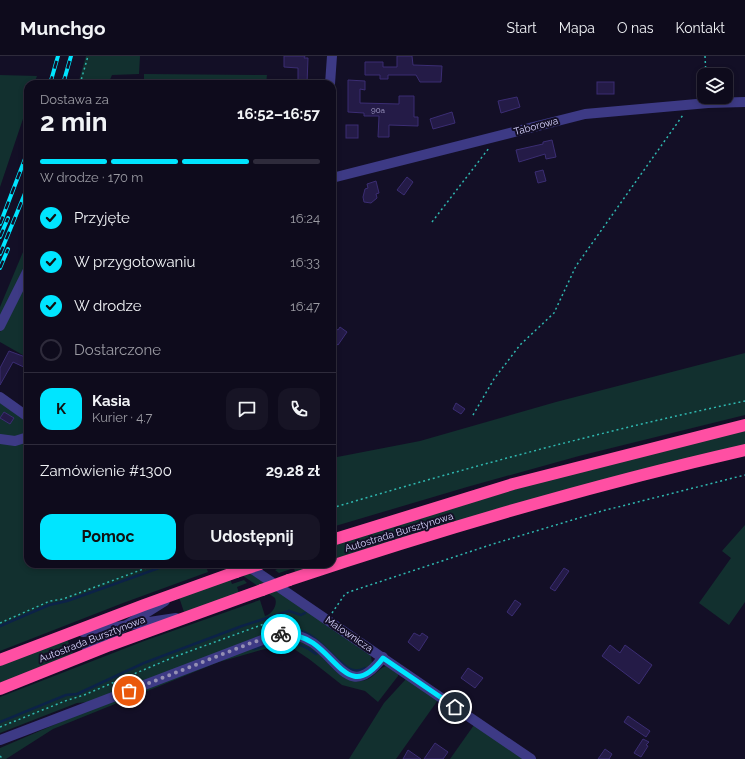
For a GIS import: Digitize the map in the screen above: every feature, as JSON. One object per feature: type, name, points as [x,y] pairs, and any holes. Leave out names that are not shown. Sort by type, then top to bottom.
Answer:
[{"type":"highway","name":"Autostrada Bursztynowa","points":[[336,539],[513,484],[745,425]]},
{"type":"highway","name":"Autostrada Bursztynowa","points":[[336,565],[514,510],[745,450]]},
{"type":"highway","name":"Autostrada Bursztynowa","points":[[0,660],[178,592],[248,568]]},
{"type":"highway","name":"Autostrada Bursztynowa","points":[[0,689],[75,658],[186,616],[327,568]]},
{"type":"street","points":[[330,80],[332,56]]},
{"type":"street","name":"Taborowa","points":[[336,177],[563,119],[600,111],[626,112],[689,105],[745,102]]},
{"type":"street","points":[[0,326],[24,278]]},
{"type":"street","points":[[1,400],[24,414]]},
{"type":"street","points":[[0,439],[15,441],[24,438]]},
{"type":"street","name":"Malownicza","points":[[251,568],[531,759]]},
{"type":"street","points":[[75,658],[178,592]]},
{"type":"street","points":[[65,635],[186,616]]},
{"type":"street","points":[[0,740],[251,643],[278,634],[295,635],[309,640],[344,673],[354,676],[368,674],[383,658]]},
{"type":"path","points":[[81,80],[88,56]]},
{"type":"path","points":[[705,56],[706,68]]},
{"type":"path","points":[[473,415],[494,379],[520,345],[554,313],[576,266],[689,105]]},
{"type":"path","points":[[432,222],[492,144],[495,136]]},
{"type":"path","points":[[336,507],[492,462],[657,420],[745,401]]},
{"type":"path","points":[[327,620],[345,594],[349,592],[493,544],[602,511],[745,474]]},
{"type":"path","points":[[0,623],[50,601],[65,598],[146,568]]},
{"type":"path","points":[[0,727],[84,695],[174,657],[264,624]]},
{"type":"path","points":[[0,756],[3,759]]},
{"type":"green space","points":[[86,56],[140,56],[139,74],[112,75],[110,80],[79,80]]},
{"type":"green space","points":[[144,74],[267,75],[266,80],[144,80]]},
{"type":"green space","points":[[0,75],[37,76],[36,80],[24,80],[24,116],[0,187]]},
{"type":"green space","points":[[24,250],[24,270],[0,319],[0,307]]},
{"type":"green space","points":[[24,283],[24,356],[0,342],[0,332]]},
{"type":"green space","points":[[745,353],[745,415],[579,456],[336,526],[336,457],[420,441],[556,402]]},
{"type":"green space","points":[[0,402],[24,417],[24,568],[206,568],[208,572],[123,603],[0,651]]},
{"type":"green space","points":[[745,430],[745,445],[336,559],[336,544],[533,484]]},
{"type":"green space","points":[[745,525],[745,602],[729,625],[699,603],[731,558],[722,551]]},
{"type":"green space","points":[[232,568],[244,568],[367,652],[371,656],[372,663],[362,672],[352,672],[296,631],[89,702],[77,703],[0,733],[0,697],[144,641],[260,600],[265,616],[274,609],[276,603],[275,598]]},
{"type":"green space","points":[[280,568],[294,568],[279,573],[275,570]]},
{"type":"green space","points":[[294,568],[308,568],[295,572]]},
{"type":"green space","points":[[230,579],[232,584],[244,580],[247,583],[237,587],[239,593],[184,612],[179,597]]},
{"type":"green space","points":[[285,638],[305,643],[317,652],[336,671],[349,680],[366,680],[386,666],[398,673],[398,676],[378,702],[365,691],[342,685],[291,647],[275,646],[219,662],[53,729],[6,759],[0,759],[0,748],[84,712],[267,641]]},
{"type":"green space","points":[[67,639],[73,654],[0,683],[0,666]]},
{"type":"green space","points":[[406,679],[438,700],[396,759],[349,759],[384,703]]},
{"type":"green space","points":[[474,725],[524,759],[450,759]]},
{"type":"building","points":[[284,56],[305,56],[304,58],[308,58],[307,80],[298,80],[298,68],[284,67]]},
{"type":"building","points":[[397,56],[412,56],[413,65],[442,66],[441,82],[420,82],[416,75],[388,75],[388,79],[380,79],[380,75],[365,75],[365,62],[383,62],[383,67],[397,67]]},
{"type":"building","points":[[348,80],[365,81],[365,90],[360,89],[360,103],[399,104],[399,96],[414,96],[414,117],[418,117],[418,126],[389,125],[389,137],[378,137],[379,116],[364,116],[364,113],[348,112]]},
{"type":"building","points":[[597,82],[614,82],[614,94],[597,94]]},
{"type":"building","points":[[517,97],[520,107],[501,113],[498,101]]},
{"type":"building","points":[[452,112],[455,123],[433,129],[430,119]]},
{"type":"building","points":[[346,125],[358,125],[358,138],[346,138]]},
{"type":"building","points":[[552,140],[556,157],[546,159],[545,154],[519,162],[516,150],[543,144],[543,142]]},
{"type":"building","points":[[543,170],[546,181],[538,183],[535,172]]},
{"type":"building","points":[[407,177],[413,182],[404,195],[397,190]]},
{"type":"building","points":[[376,181],[379,193],[376,194],[377,198],[371,203],[364,202],[363,197],[365,189],[368,188],[367,184]]},
{"type":"building","points":[[340,327],[347,332],[338,345],[336,344],[336,329],[338,330]]},
{"type":"building","points":[[9,351],[24,357],[24,367],[13,362],[0,385],[0,368]]},
{"type":"building","points":[[456,403],[465,409],[461,414],[453,409]]},
{"type":"building","points":[[4,412],[14,418],[10,424],[0,418]]},
{"type":"building","points":[[564,568],[569,571],[555,591],[550,588]]},
{"type":"building","points":[[515,600],[521,604],[512,616],[507,612]]},
{"type":"building","points":[[414,633],[420,636],[422,633],[428,637],[419,651],[408,642]]},
{"type":"building","points":[[610,645],[620,653],[625,645],[652,665],[639,684],[602,656]]},
{"type":"building","points":[[468,668],[483,678],[475,688],[461,678]]},
{"type":"building","points":[[628,716],[650,731],[646,737],[624,722]]},
{"type":"building","points":[[643,739],[649,742],[646,745],[648,746],[641,757],[634,753]]},
{"type":"building","points":[[435,743],[448,752],[443,759],[424,759]]},
{"type":"building","points":[[605,749],[612,754],[609,759],[598,759]]},
{"type":"building","points":[[408,750],[421,759],[403,759]]},
{"type":"waterway","points":[[0,626],[49,605],[67,601],[159,568]]},
{"type":"waterway","points":[[0,722],[66,695],[77,694],[144,663],[242,626],[289,611],[301,615],[305,613]]},
{"type":"waterway","points":[[274,616],[277,628],[302,631],[321,643],[348,668],[353,670],[365,668]]},
{"type":"waterway","points":[[254,649],[270,644],[286,642],[301,645],[316,654]]},
{"type":"railway","points":[[51,80],[58,56]]},
{"type":"railway","points":[[64,80],[71,56]]},
{"type":"railway","points":[[0,224],[24,161]]},
{"type":"railway","points":[[0,254],[24,196]]},
{"type":"railway","points":[[0,237],[8,218]]},
{"type":"railway","points":[[0,268],[8,249]]},
{"type":"way so far","points":[[129,691],[251,643],[281,634]]},
{"type":"route","points":[[281,634],[295,635],[309,640],[344,673],[350,676],[359,677],[368,674],[383,658],[455,707]]}]
